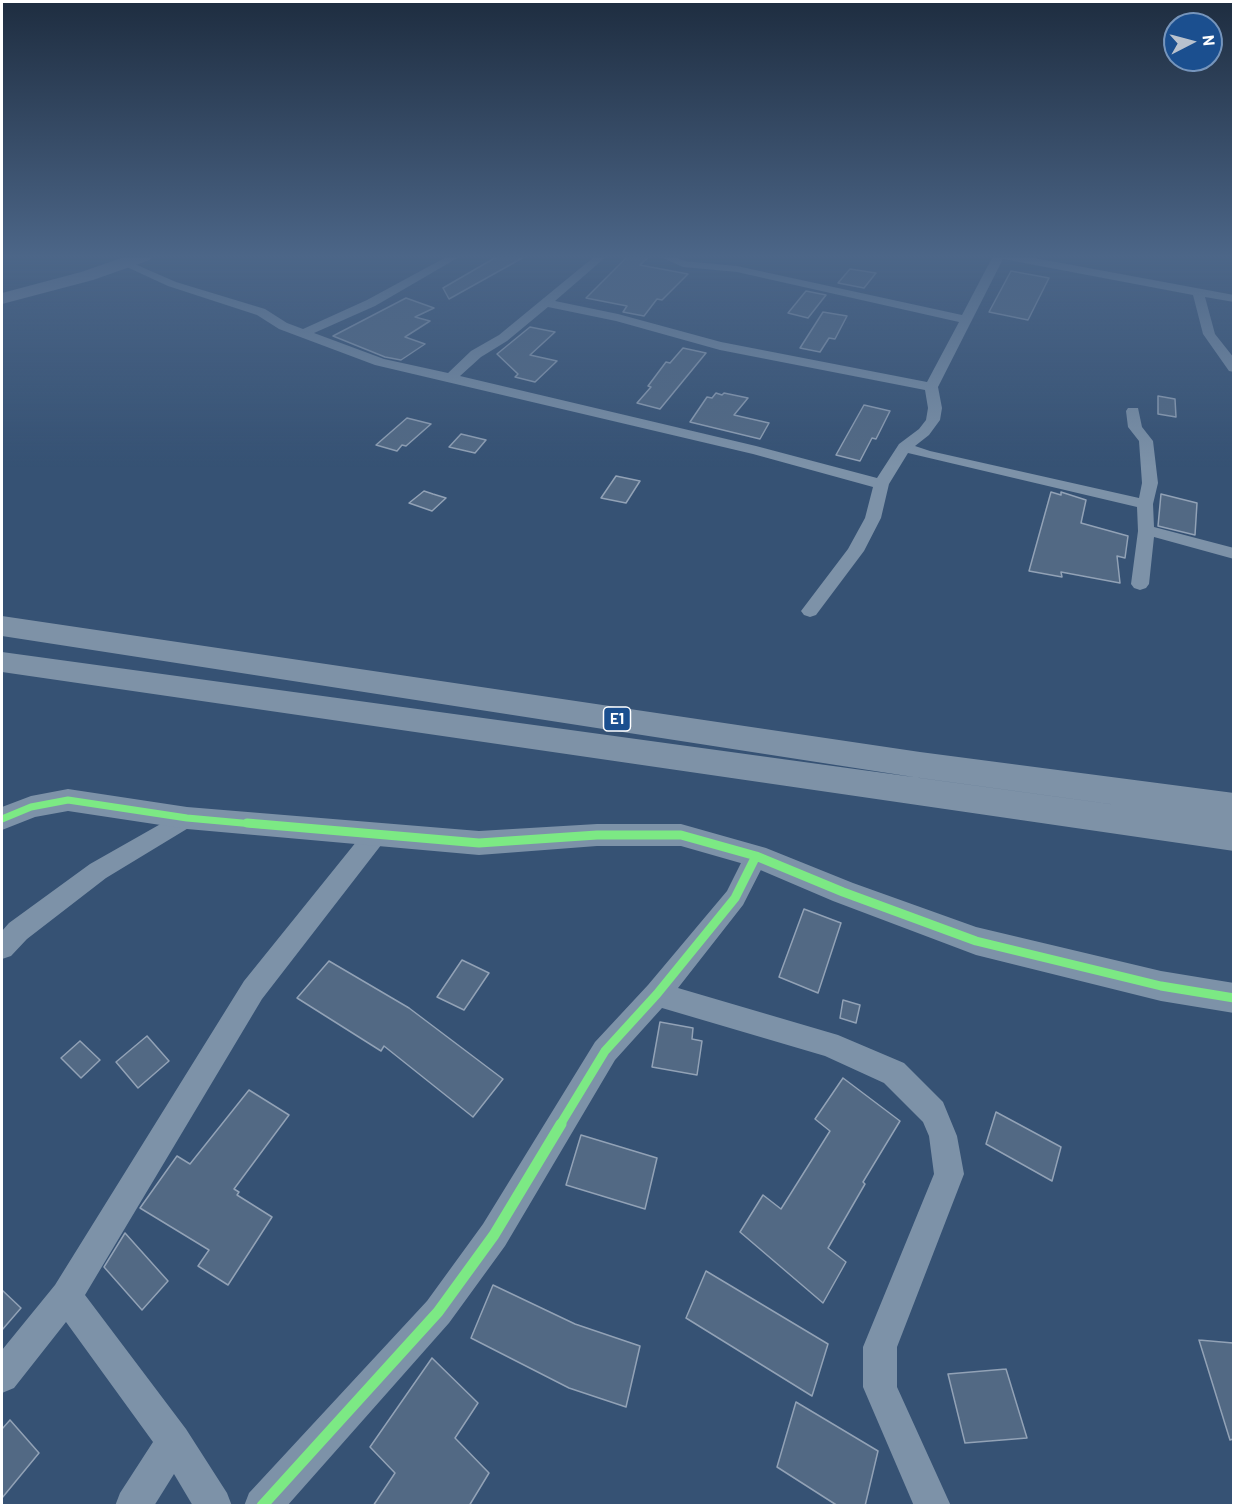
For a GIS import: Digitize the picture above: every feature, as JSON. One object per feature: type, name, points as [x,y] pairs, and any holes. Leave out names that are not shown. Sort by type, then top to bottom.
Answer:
[{"type":"highway","name":"E1","points":[[2,626],[920,765],[1233,807]]},
{"type":"highway","name":"E1","points":[[2,662],[1233,836]]},
{"type":"street","points":[[284,326],[380,362],[756,450],[881,484]]},
{"type":"street","points":[[303,334],[320,326]]},
{"type":"street","points":[[449,379],[476,354],[503,339],[518,326]]},
{"type":"street","points":[[648,326],[720,346],[827,364],[931,387]]},
{"type":"street","points":[[810,611],[856,551],[873,518],[881,484],[904,447],[924,432],[933,420],[935,408],[931,387],[964,326]]},
{"type":"street","points":[[1207,326],[1209,334],[1233,368]]},
{"type":"street","points":[[1133,411],[1135,427],[1146,441],[1149,457],[1150,483],[1144,504],[1146,531],[1140,584]]},
{"type":"street","points":[[904,447],[926,455],[1144,504]]},
{"type":"street","points":[[1146,531],[1233,554]]},
{"type":"street","points":[[2,819],[31,807],[68,800],[187,818],[479,843],[597,835],[681,835],[756,856],[843,892],[976,941],[1161,986],[1233,998]]},
{"type":"street","points":[[2,948],[18,932],[98,871],[187,818]]},
{"type":"street","points":[[2,1376],[66,1296],[253,990],[377,833]]},
{"type":"street","points":[[262,1506],[438,1312],[494,1235],[605,1051],[657,994],[735,898],[756,856]]},
{"type":"street","points":[[657,994],[828,1044],[894,1073],[933,1112],[943,1136],[949,1174],[880,1347],[880,1387],[902,1441],[933,1506]]},
{"type":"street","points":[[66,1296],[174,1441],[214,1506]]},
{"type":"street","points":[[132,1506],[174,1441]]},
{"type":"building","points":[[352,326],[422,326],[405,337],[425,344],[401,360],[385,357],[333,336]]},
{"type":"building","points":[[814,326],[842,326],[835,339],[829,338],[820,352],[800,348]]},
{"type":"building","points":[[530,327],[555,332],[530,355],[557,361],[535,382],[515,377],[518,374],[497,354]]},
{"type":"building","points":[[683,348],[706,353],[660,409],[637,403],[651,387],[648,386],[666,362],[670,363]]},
{"type":"building","points":[[716,393],[748,398],[734,415],[769,423],[760,439],[690,422],[707,397],[712,398]]},
{"type":"building","points":[[1158,396],[1175,399],[1176,417],[1158,414]]},
{"type":"building","points":[[864,405],[890,411],[876,439],[872,438],[860,461],[836,455]]},
{"type":"building","points":[[407,418],[431,424],[397,451],[376,445]]},
{"type":"building","points":[[461,434],[486,440],[475,453],[449,447]]},
{"type":"building","points":[[616,476],[640,481],[626,503],[601,498]]},
{"type":"building","points":[[424,491],[446,498],[432,511],[409,503]]},
{"type":"building","points":[[1051,492],[1061,495],[1061,492],[1086,500],[1081,523],[1128,536],[1125,558],[1117,556],[1120,583],[1061,572],[1062,577],[1029,571]]},
{"type":"building","points":[[1161,494],[1197,503],[1195,535],[1158,526]]},
{"type":"building","points":[[804,909],[841,923],[818,993],[779,977]]},
{"type":"building","points":[[462,960],[489,973],[464,1010],[437,997]]},
{"type":"building","points":[[329,961],[409,1008],[503,1079],[473,1117],[384,1046],[381,1051],[297,998]]},
{"type":"building","points":[[843,1000],[860,1005],[856,1023],[840,1018]]},
{"type":"building","points":[[660,1022],[693,1028],[692,1039],[702,1041],[697,1075],[652,1067]]},
{"type":"building","points":[[147,1036],[169,1061],[138,1088],[116,1062]]},
{"type":"building","points":[[80,1041],[100,1060],[81,1078],[61,1058]]},
{"type":"building","points":[[843,1078],[900,1121],[863,1182],[865,1184],[828,1248],[846,1262],[823,1303],[740,1232],[763,1195],[781,1209],[830,1131],[815,1119]]},
{"type":"building","points":[[249,1090],[289,1115],[234,1189],[239,1192],[237,1195],[272,1217],[228,1285],[198,1266],[209,1250],[140,1208],[177,1156],[190,1164]]},
{"type":"building","points":[[996,1112],[1061,1147],[1052,1181],[986,1144]]},
{"type":"building","points":[[581,1135],[657,1158],[645,1209],[566,1185]]},
{"type":"building","points":[[125,1233],[168,1281],[142,1310],[104,1267]]},
{"type":"building","points":[[706,1271],[828,1344],[812,1396],[686,1318]]},
{"type":"building","points":[[493,1285],[575,1324],[640,1346],[626,1407],[569,1388],[471,1338]]},
{"type":"building","points":[[2,1290],[21,1308],[2,1330]]},
{"type":"building","points":[[1199,1340],[1233,1343],[1233,1439],[1230,1440]]},
{"type":"building","points":[[432,1358],[478,1403],[455,1438],[489,1473],[469,1506],[373,1506],[395,1473],[370,1447]]},
{"type":"building","points":[[1006,1369],[1027,1438],[965,1443],[948,1374]]},
{"type":"building","points":[[796,1402],[878,1451],[865,1506],[838,1506],[777,1467]]},
{"type":"building","points":[[10,1420],[39,1453],[2,1498],[2,1429]]},
{"type":"cycle path","points":[[2,819],[31,807],[68,800],[187,818],[479,843],[597,835],[681,835],[756,856],[843,892],[976,941],[1161,986],[1234,998]]},
{"type":"cycle path","points":[[262,1506],[438,1312],[494,1235],[605,1051],[657,994],[735,898],[756,856]]}]
